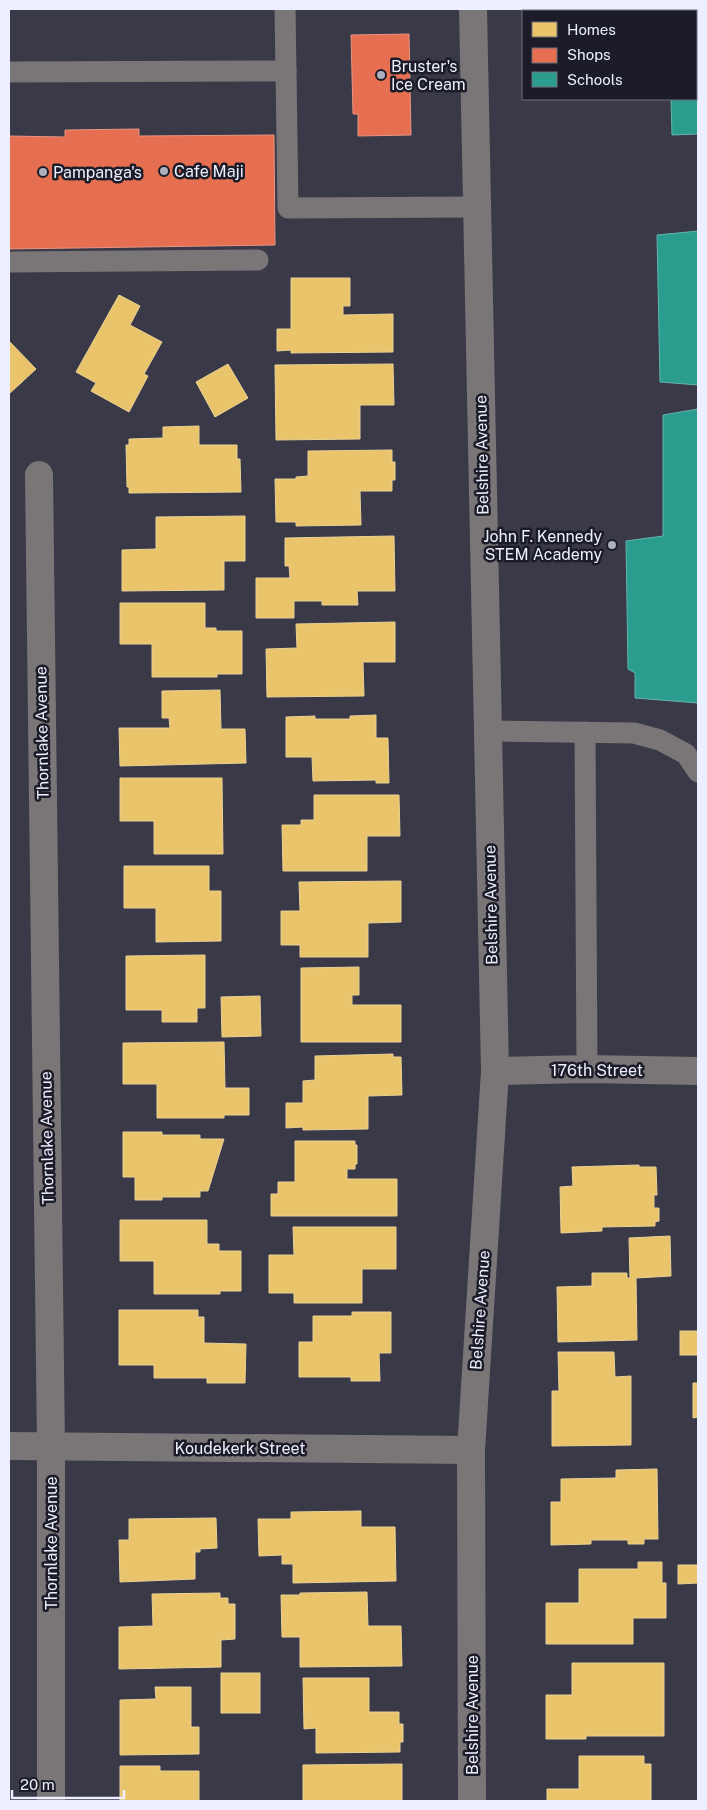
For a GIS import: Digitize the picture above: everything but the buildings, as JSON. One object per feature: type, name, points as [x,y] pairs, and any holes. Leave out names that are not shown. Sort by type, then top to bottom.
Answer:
[{"type":"street","name":"Belshire Avenue","points":[[472,1801],[471,1450],[495,1071],[473,9]]},
{"type":"street","name":"Thornlake Avenue","points":[[39,475],[51,1447],[51,1801]]},
{"type":"street","name":"176th Street","points":[[495,1071],[587,1069],[698,1071]]},
{"type":"street","name":"Koudekerk Street","points":[[9,1446],[471,1450]]},
{"type":"lane","points":[[286,9],[288,208],[477,207]]},
{"type":"lane","points":[[9,72],[286,72]]},
{"type":"lane","points":[[9,262],[258,260]]},
{"type":"lane","points":[[488,731],[634,733],[660,740],[686,754],[698,772]]},
{"type":"lane","points":[[585,732],[587,1069]]},
{"type":"place","name":"Bruster's Ice Cream","points":[[381,75]]},
{"type":"place","name":"Cafe Maji","points":[[164,171]]},
{"type":"place","name":"Pampanga's","points":[[43,172]]},
{"type":"place","name":"John F. Kennedy STEM Academy","points":[[612,545]]}]
